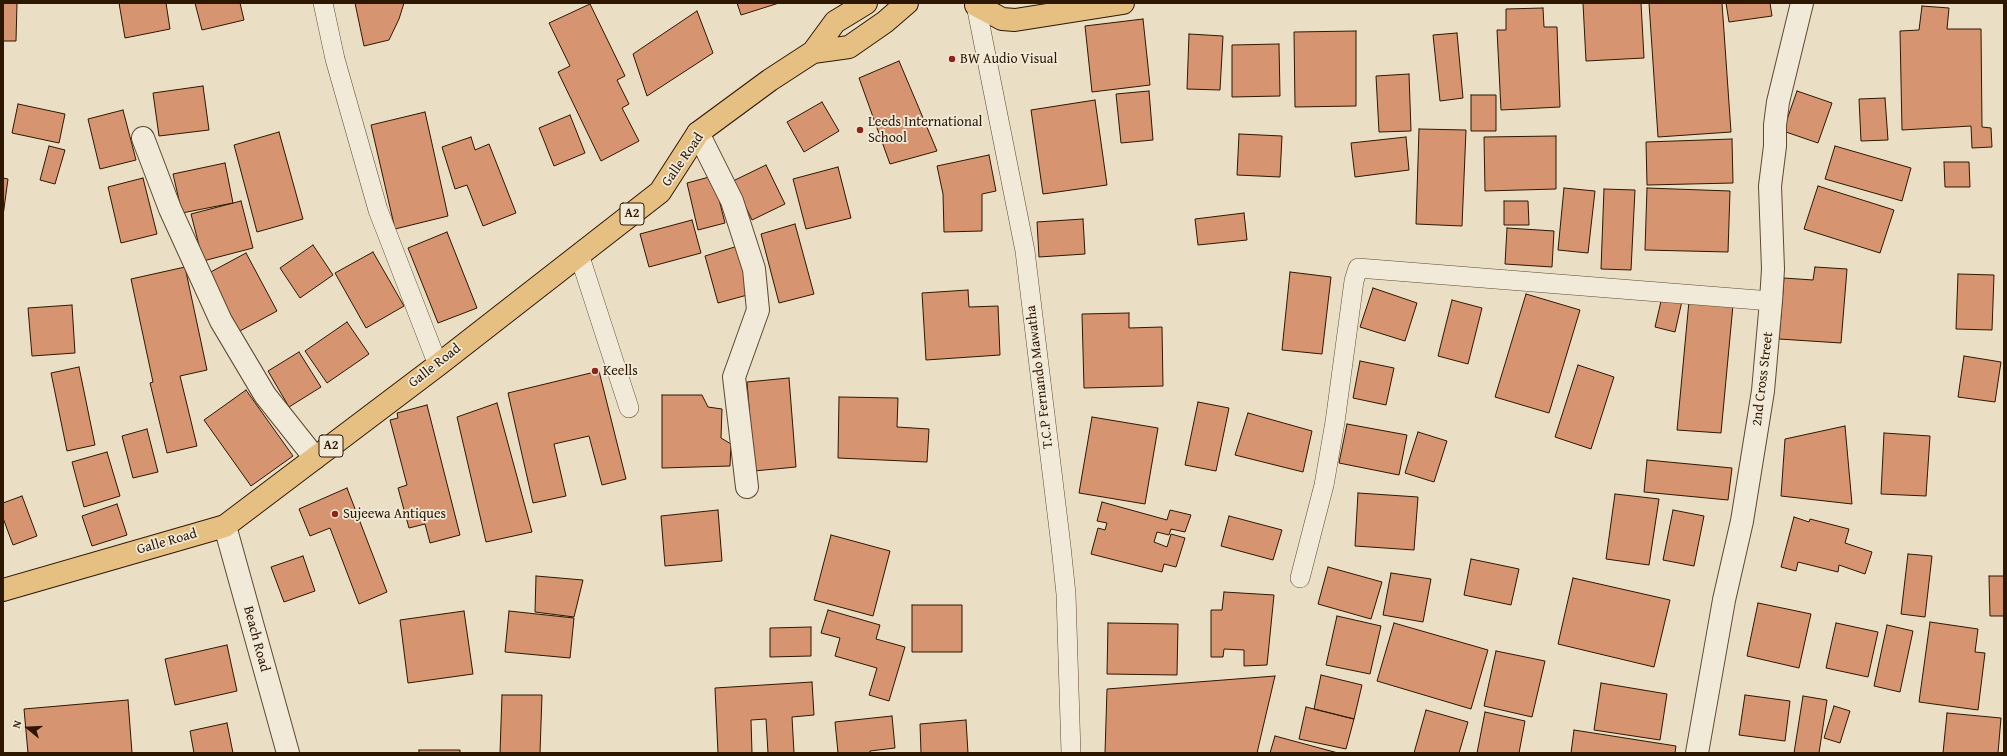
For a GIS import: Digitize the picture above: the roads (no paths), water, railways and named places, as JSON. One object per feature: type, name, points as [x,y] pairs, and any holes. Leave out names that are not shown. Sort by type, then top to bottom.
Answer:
[{"type":"main road","name":"Galle Road","points":[[3,590],[225,526],[438,365],[660,192],[698,133],[770,80],[813,52],[835,22],[866,3]]},
{"type":"main road","name":"Galle Road","points":[[813,52],[849,47],[885,22],[906,3]]},
{"type":"main road","points":[[976,5],[1002,19],[1015,20],[1122,3]]},
{"type":"street","name":"2nd Cross Street","points":[[1697,753],[1724,600],[1742,521],[1763,391],[1773,269],[1770,186],[1775,146],[1775,125],[1780,94],[1802,3]]},
{"type":"street","points":[[698,133],[732,200],[754,269],[758,310],[734,377],[747,487]]},
{"type":"street","points":[[143,138],[170,209],[221,321],[265,395],[315,458]]},
{"type":"street","name":"Beach Road","points":[[225,526],[288,753]]},
{"type":"lane","points":[[323,3],[335,59],[378,210],[438,365]]},
{"type":"lane","name":"T.C.P Fernando Mawatha","points":[[976,5],[1026,259],[1066,594],[1071,753]]},
{"type":"lane","points":[[579,254],[629,408]]},
{"type":"lane","points":[[1300,578],[1324,485],[1335,422],[1354,281],[1358,268],[1771,300]]},
{"type":"place","name":"BW Audio Visual","points":[[952,59]]},
{"type":"place","name":"Leeds International School","points":[[860,130]]},
{"type":"place","name":"Keells","points":[[595,371]]},
{"type":"place","name":"Sujeewa Antiques","points":[[335,514]]}]
